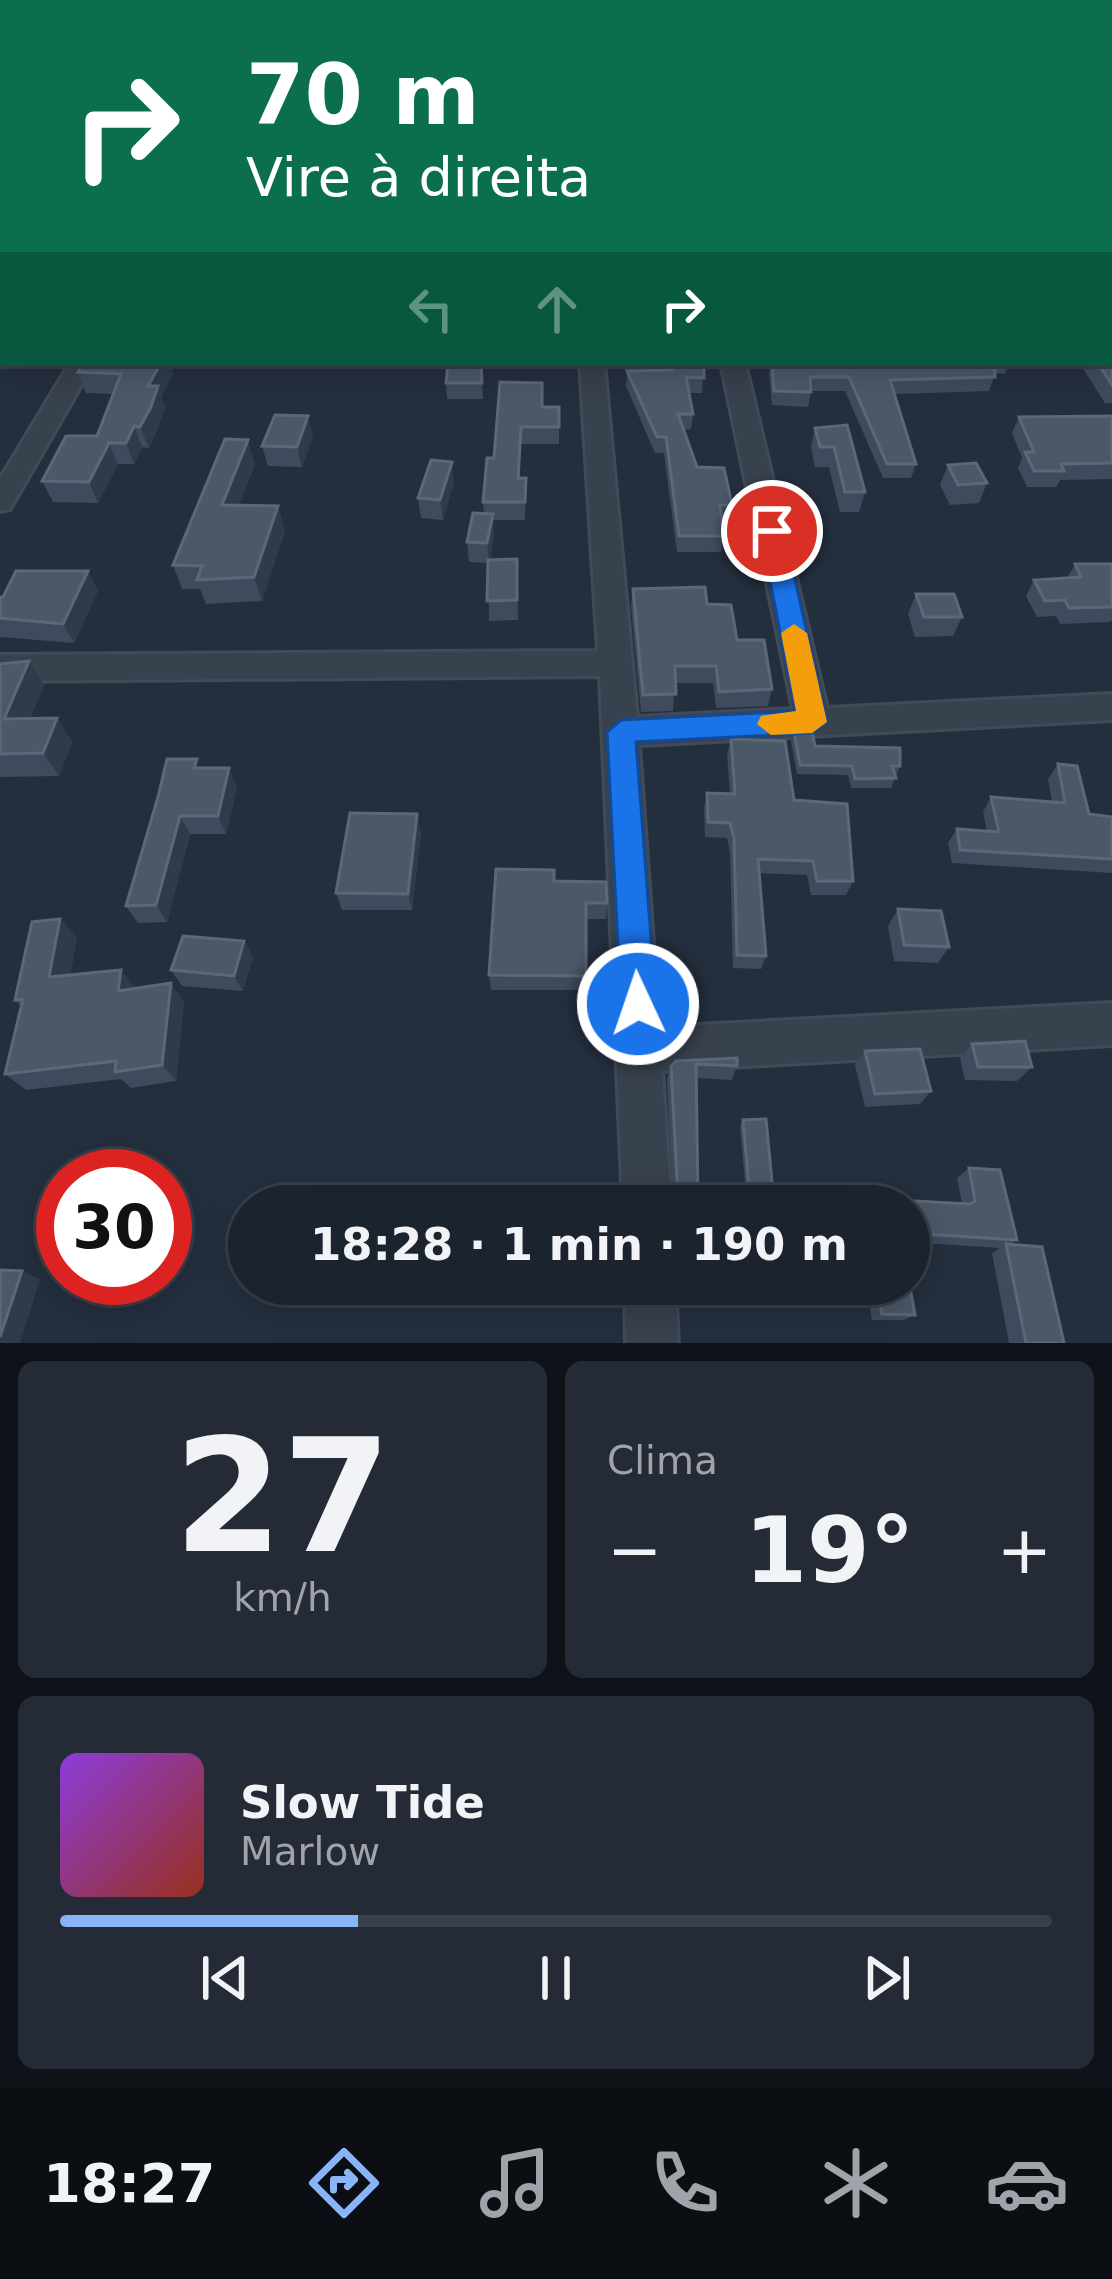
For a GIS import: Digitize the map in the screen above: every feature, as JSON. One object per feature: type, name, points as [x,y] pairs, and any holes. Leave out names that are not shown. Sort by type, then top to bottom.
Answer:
[{"type":"street","points":[[0,502],[80,366]]},
{"type":"street","points":[[592,366],[621,732],[646,1185]]},
{"type":"street","points":[[734,366],[812,722]]},
{"type":"street","points":[[0,668],[616,663]]},
{"type":"street","points":[[621,732],[1112,707]]},
{"type":"street","points":[[641,1050],[1112,1024]]},
{"type":"street","points":[[651,1305],[652,1343]]},
{"type":"building","points":[[82,366],[159,366],[148,386],[158,386],[140,427],[134,426],[126,443],[109,443],[89,482],[42,481],[66,436],[97,436],[121,374],[78,372]]},
{"type":"building","points":[[448,366],[481,366],[482,383],[446,383]]},
{"type":"building","points":[[671,366],[704,366],[704,378],[686,377],[693,414],[678,414],[697,467],[724,468],[732,505],[720,505],[724,536],[679,536],[666,437],[657,437],[627,371],[672,370]]},
{"type":"building","points":[[772,366],[995,366],[995,377],[890,380],[916,464],[887,464],[849,377],[810,377],[811,392],[774,391]]},
{"type":"building","points":[[1100,366],[1112,366],[1112,385]]},
{"type":"building","points":[[500,382],[542,383],[542,407],[559,407],[559,427],[521,427],[518,478],[526,478],[525,502],[483,502],[487,458],[494,458]]},
{"type":"building","points":[[275,415],[308,416],[297,447],[262,446]]},
{"type":"building","points":[[1112,416],[1112,463],[1061,464],[1064,471],[1034,471],[1025,452],[1034,452],[1019,417]]},
{"type":"building","points":[[847,425],[865,492],[845,492],[834,447],[820,447],[815,428]]},
{"type":"building","points":[[225,439],[248,440],[222,505],[278,506],[254,577],[197,580],[202,566],[173,565]]},
{"type":"building","points":[[431,460],[452,462],[440,500],[418,498]]},
{"type":"building","points":[[976,463],[987,483],[958,485],[948,465]]},
{"type":"building","points":[[473,513],[493,514],[487,543],[467,542]]},
{"type":"building","points":[[517,559],[517,600],[487,601],[488,560]]},
{"type":"building","points":[[1075,564],[1112,564],[1112,607],[1069,608],[1065,600],[1045,601],[1034,580],[1081,577]]},
{"type":"building","points":[[16,571],[88,571],[63,624],[0,618],[0,597]]},
{"type":"building","points":[[705,587],[707,604],[731,605],[737,640],[764,640],[772,689],[719,692],[716,666],[675,666],[676,694],[643,695],[633,589]]},
{"type":"building","points":[[916,594],[954,594],[962,617],[924,617]]},
{"type":"building","points":[[29,661],[4,719],[57,718],[43,753],[0,754],[0,664]]},
{"type":"building","points":[[812,731],[815,746],[900,748],[900,766],[892,766],[896,778],[855,779],[852,766],[800,765],[794,732]]},
{"type":"building","points":[[731,739],[785,741],[794,800],[847,804],[853,881],[817,881],[813,861],[758,859],[766,956],[737,955],[734,838],[730,823],[708,822],[707,793],[735,794]]},
{"type":"building","points":[[167,759],[197,759],[194,768],[229,768],[218,816],[180,816],[156,905],[126,906],[158,797]]},
{"type":"building","points":[[1058,764],[1077,766],[1089,814],[1112,817],[1112,859],[960,850],[957,829],[999,832],[991,797],[1065,803]]},
{"type":"building","points":[[350,813],[417,814],[408,894],[336,893]]},
{"type":"building","points":[[496,869],[554,870],[554,881],[606,882],[607,903],[586,903],[586,976],[489,975]]},
{"type":"building","points":[[898,909],[941,911],[949,947],[904,945]]},
{"type":"building","points":[[60,919],[49,977],[121,970],[118,991],[171,983],[162,1065],[115,1072],[116,1061],[5,1074],[23,999],[15,1000],[32,922]]},
{"type":"building","points":[[183,936],[244,941],[234,976],[171,970]]},
{"type":"building","points":[[1025,1041],[1032,1067],[978,1067],[972,1044]]},
{"type":"building","points":[[920,1049],[931,1091],[875,1094],[865,1051]]},
{"type":"building","points":[[737,1058],[737,1066],[696,1064],[698,1185],[677,1185],[671,1066],[676,1061]]},
{"type":"building","points":[[766,1119],[772,1185],[749,1185],[743,1120]]},
{"type":"building","points":[[969,1168],[1000,1170],[1017,1240],[930,1234],[930,1202],[975,1201]]},
{"type":"building","points":[[1006,1244],[1042,1247],[1064,1343],[1026,1343]]},
{"type":"building","points":[[0,1270],[22,1271],[0,1337]]},
{"type":"building","points":[[880,1305],[913,1305],[915,1315],[882,1314]]},
{"type":"slow traffic","points":[[771,724],[812,722],[794,633]]},
{"type":"route","points":[[638,1004],[621,732],[812,722],[772,531]]}]
